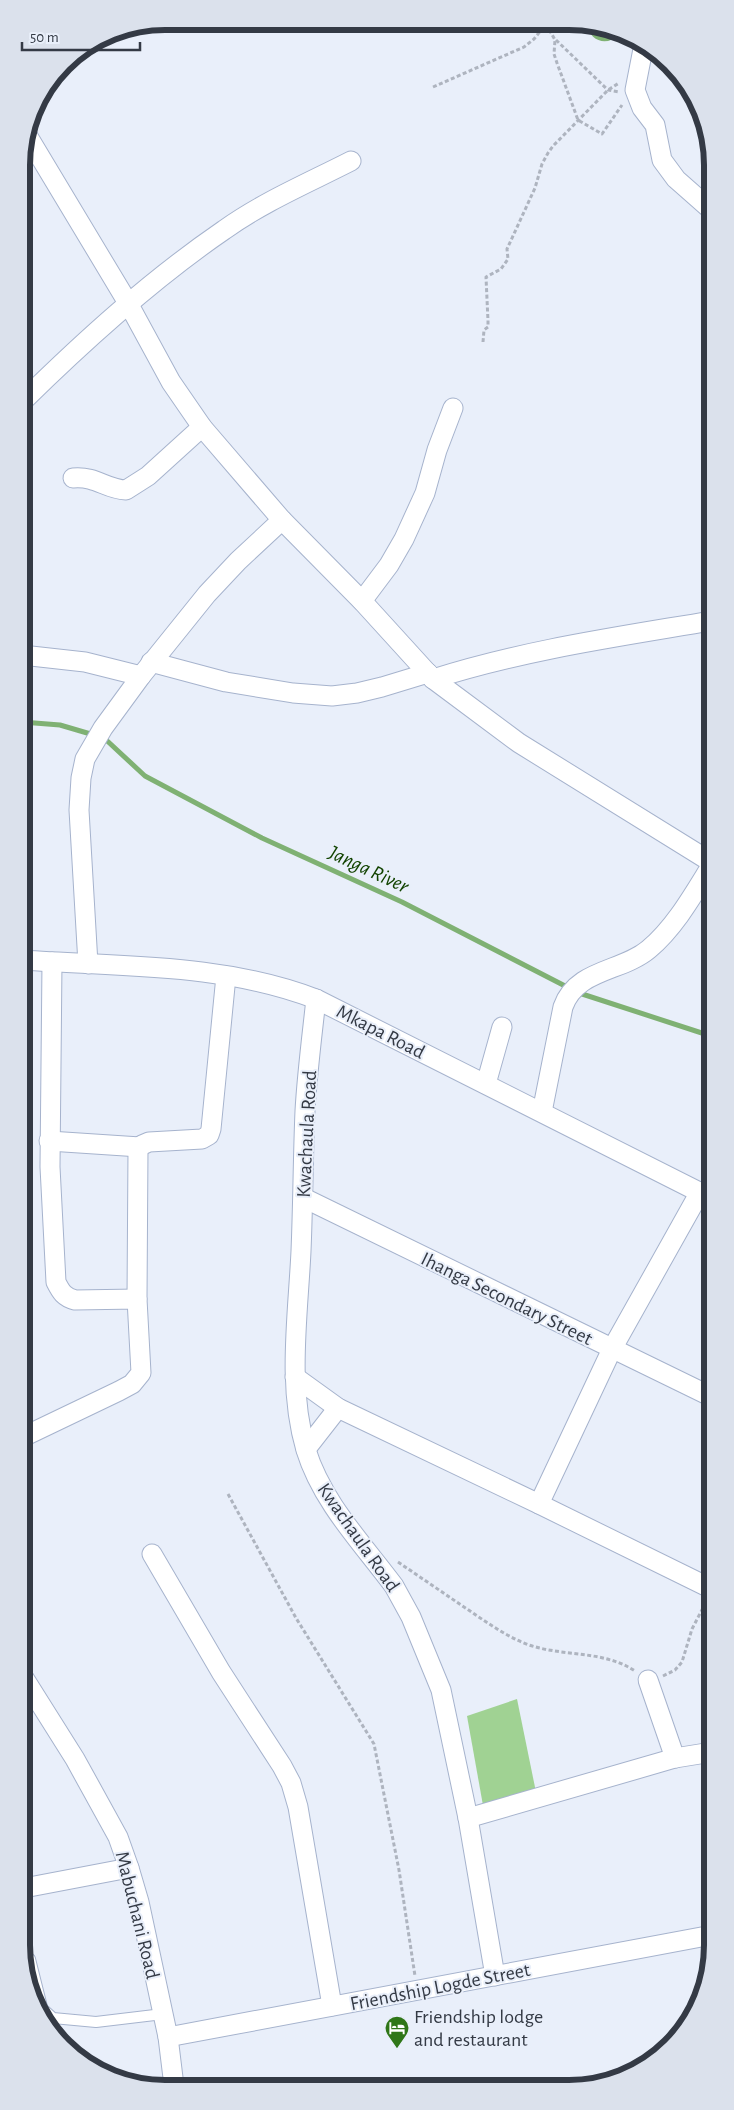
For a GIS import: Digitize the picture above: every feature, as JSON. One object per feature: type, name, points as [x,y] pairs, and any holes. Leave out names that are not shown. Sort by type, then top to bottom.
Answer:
[{"type":"street","points":[[642,52],[634,103],[655,125],[659,152],[667,169],[704,203]]},
{"type":"street","points":[[32,144],[128,303],[170,382],[202,427],[282,520],[362,601],[430,676],[519,743],[704,858]]},
{"type":"street","points":[[30,394],[97,329],[225,228],[351,161]]},
{"type":"street","points":[[362,601],[389,565],[404,539],[425,493],[437,450],[453,408]]},
{"type":"street","points":[[73,478],[85,477],[95,479],[108,486],[126,490],[148,476],[202,427]]},
{"type":"street","points":[[88,964],[79,810],[81,778],[85,759],[103,728],[146,669],[207,594],[282,520]]},
{"type":"street","points":[[30,656],[146,669],[293,693],[332,696],[382,688],[495,660],[563,646],[704,622]]},
{"type":"street","points":[[542,1112],[563,1007],[574,989],[647,950],[658,940],[678,915],[704,876]]},
{"type":"street","name":"Mkapa Road","points":[[30,960],[151,967],[226,976],[274,985],[316,999],[704,1194]]},
{"type":"street","points":[[52,962],[50,1141],[56,1282],[60,1292],[66,1297],[75,1300],[137,1299]]},
{"type":"street","points":[[50,1141],[140,1147],[148,1142],[202,1139],[209,1135],[226,976]]},
{"type":"street","name":"Kwachaula Road","points":[[316,999],[305,1112],[304,1198],[295,1377],[299,1416],[306,1449],[315,1474],[327,1496],[394,1586],[418,1633],[441,1690],[468,1818],[495,1976]]},
{"type":"street","points":[[486,1084],[502,1027]]},
{"type":"street","points":[[30,1434],[132,1384],[141,1373],[137,1299],[140,1147]]},
{"type":"street","name":"Ihanga Secondary Street","points":[[304,1198],[704,1393]]},
{"type":"street","points":[[539,1504],[612,1349],[704,1198]]},
{"type":"street","points":[[295,1377],[338,1408],[539,1504],[704,1590]]},
{"type":"street","points":[[306,1449],[338,1408]]},
{"type":"street","points":[[152,1554],[221,1672],[291,1783],[298,1807],[332,2006]]},
{"type":"street","points":[[648,1680],[675,1758]]},
{"type":"street","name":"Mabuchani Road","points":[[30,1688],[75,1759],[118,1837],[139,1902],[168,2036],[173,2080]]},
{"type":"street","points":[[468,1818],[675,1758],[704,1753]]},
{"type":"street","points":[[30,1887],[129,1868]]},
{"type":"street","name":"Friendship Logde Street","points":[[168,2036],[704,1937]]},
{"type":"lane","points":[[33,1969],[40,1997]]},
{"type":"lane","points":[[48,2013],[53,2018],[96,2022],[163,2014]]},
{"type":"path","points":[[433,87],[524,46],[534,39],[541,30]]},
{"type":"path","points":[[549,30],[555,40],[608,90],[618,91],[634,103],[602,134],[578,120],[556,63],[554,54],[555,40]]},
{"type":"path","points":[[482,342],[484,330],[488,327],[486,277],[501,268],[508,259],[507,250],[534,188],[542,164],[553,146],[608,90],[625,77]]},
{"type":"path","points":[[228,1494],[296,1618],[374,1744],[399,1870],[417,1990]]},
{"type":"path","points":[[391,1557],[502,1633],[530,1645],[564,1654],[592,1655],[622,1663],[648,1680],[666,1675],[682,1662],[692,1630],[704,1605]]},
{"type":"shaded area","points":[[589,32],[615,38],[604,41],[591,35]]},
{"type":"shaded area","points":[[517,1699],[537,1797],[484,1811],[467,1716]]},
{"type":"waterway","name":"Janga River","points":[[30,723],[60,725],[94,735]]},
{"type":"waterway","name":"Janga River","points":[[103,737],[145,776],[262,838],[402,902],[569,988]]},
{"type":"waterway","name":"Janga River","points":[[576,992],[704,1034]]},
{"type":"place","name":"Friendship lodge and restaurant","points":[[397,2049]]}]
